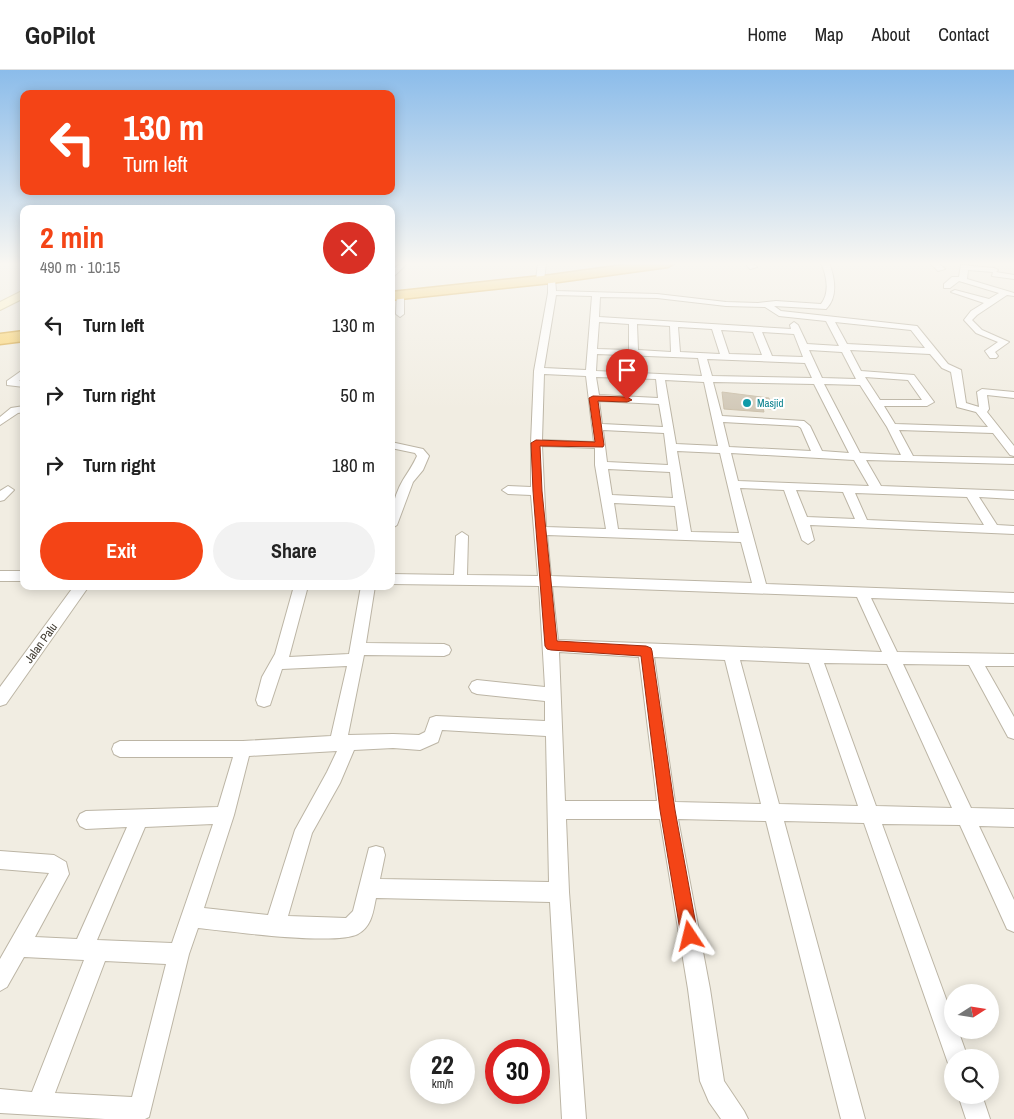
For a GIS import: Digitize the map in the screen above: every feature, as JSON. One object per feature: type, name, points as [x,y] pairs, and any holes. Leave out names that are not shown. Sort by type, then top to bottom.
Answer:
[{"type":"highway","points":[[2,340],[20,337]]},
{"type":"street","points":[[545,312],[539,372],[536,443],[537,491],[551,646],[559,892],[574,1119]]},
{"type":"street","points":[[595,312],[591,374],[601,465],[613,534]]},
{"type":"street","points":[[778,312],[914,328],[945,366],[956,371],[961,405],[977,408],[982,412],[1014,453]]},
{"type":"street","points":[[976,312],[968,320],[971,326],[1009,344]]},
{"type":"street","points":[[787,314],[804,347],[818,381],[877,490]]},
{"type":"street","points":[[829,318],[861,378],[892,427],[908,459]]},
{"type":"street","points":[[594,319],[797,332]]},
{"type":"street","points":[[633,322],[634,353]]},
{"type":"street","points":[[674,325],[676,354]]},
{"type":"street","points":[[716,327],[725,356]]},
{"type":"street","points":[[757,330],[768,358]]},
{"type":"street","points":[[993,356],[990,351],[991,349],[1009,344]]},
{"type":"street","points":[[804,347],[934,351]]},
{"type":"street","points":[[592,351],[810,360]]},
{"type":"street","points":[[702,355],[732,484],[760,590]]},
{"type":"street","points":[[539,372],[708,379],[818,381],[911,377],[929,402],[878,403]]},
{"type":"street","points":[[0,389],[20,375]]},
{"type":"street","points":[[660,376],[663,402],[673,447],[685,536]]},
{"type":"street","points":[[10,383],[20,384]]},
{"type":"street","points":[[982,412],[984,409],[982,392],[1014,396]]},
{"type":"street","points":[[593,398],[663,402]]},
{"type":"street","points":[[0,422],[17,409],[20,409]]},
{"type":"street","points":[[717,419],[800,423],[805,426],[818,454]]},
{"type":"street","points":[[597,427],[669,430]]},
{"type":"street","points":[[892,427],[995,430]]},
{"type":"street","points":[[536,443],[600,445]]},
{"type":"street","points":[[395,446],[419,452],[424,456],[417,470],[408,481],[395,515]]},
{"type":"street","points":[[673,447],[908,459],[1014,461]]},
{"type":"street","points":[[601,465],[676,469]]},
{"type":"street","points":[[732,484],[1014,495]]},
{"type":"street","points":[[788,486],[808,540]]},
{"type":"street","points":[[508,490],[537,491]]},
{"type":"street","points":[[848,490],[863,524]]},
{"type":"street","points":[[970,493],[993,529]]},
{"type":"street","points":[[607,499],[680,502]]},
{"type":"street","points":[[802,521],[1014,530]]},
{"type":"street","points":[[541,531],[746,538]]},
{"type":"street","points":[[460,580],[462,536]]},
{"type":"street","points":[[0,576],[20,576]]},
{"type":"street","points":[[395,579],[545,581],[1014,598]]},
{"type":"street","name":"Jalan Palu","points":[[0,699],[79,590]]},
{"type":"street","points":[[264,700],[270,678],[278,663],[300,590]]},
{"type":"street","points":[[274,926],[304,830],[334,777],[343,743],[367,590]]},
{"type":"street","points":[[862,593],[1014,922]]},
{"type":"street","points":[[551,646],[814,657],[1014,660]]},
{"type":"street","points":[[278,663],[357,654],[444,650]]},
{"type":"street","points":[[646,651],[667,810],[699,989],[712,1081],[717,1094],[736,1119]]},
{"type":"street","points":[[731,654],[853,1119]]},
{"type":"street","points":[[814,657],[954,1049]]},
{"type":"street","points":[[973,659],[1014,732]]},
{"type":"street","points":[[477,686],[553,695]]},
{"type":"street","points":[[120,749],[242,749],[393,741],[420,744],[432,737],[436,723],[553,729]]},
{"type":"street","points":[[0,1101],[141,1109],[179,954],[225,815],[242,749]]},
{"type":"street","points":[[556,810],[667,810],[1014,818]]},
{"type":"street","points":[[86,820],[225,815]]},
{"type":"street","points":[[39,1104],[90,951],[140,818]]},
{"type":"street","points":[[191,918],[274,926],[346,928],[352,926],[362,917],[376,855]]},
{"type":"street","points":[[0,860],[54,864],[59,869],[59,874],[0,980]]},
{"type":"street","points":[[370,888],[559,892]]},
{"type":"street","points":[[18,946],[179,954]]},
{"type":"street","points":[[973,1104],[978,1119]]},
{"type":"building","name":"Masjid","points":[[722,392],[769,398],[771,409],[763,408],[764,412],[724,409]]},
{"type":"place","name":"Masjid","points":[[747,403]]},
{"type":"route","points":[[627,400],[593,398],[600,445],[536,443],[537,491],[551,646],[646,651],[667,810],[690,936]]}]
